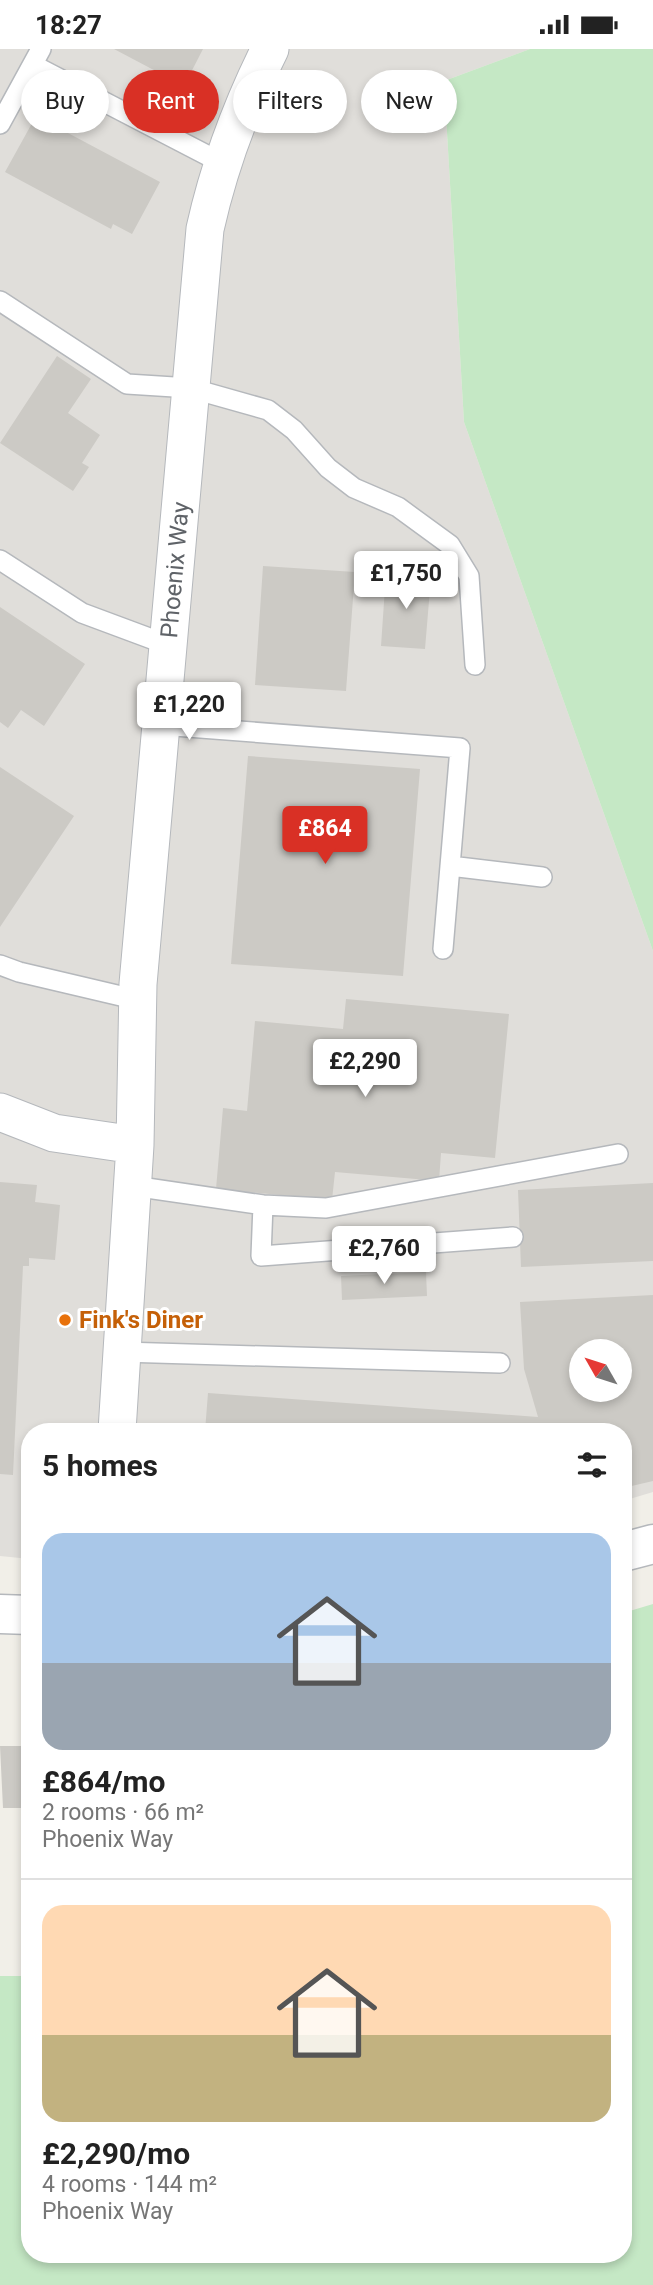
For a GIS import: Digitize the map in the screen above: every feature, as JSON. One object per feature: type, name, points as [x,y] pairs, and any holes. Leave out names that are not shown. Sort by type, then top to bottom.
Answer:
[{"type":"street","name":"Phoenix Way","points":[[118,1423],[135,1145],[138,1000],[205,229],[222,163],[250,88],[270,49]]},
{"type":"street","points":[[0,1111],[54,1133],[135,1145]]},
{"type":"street","points":[[632,1550],[653,1544]]},
{"type":"street","points":[[0,1614],[21,1615]]},
{"type":"lane","points":[[0,124],[37,57],[222,163]]},
{"type":"lane","points":[[0,301],[127,384],[190,388],[268,410],[294,430],[328,468],[354,488],[397,507],[450,545],[469,576],[475,665]]},
{"type":"lane","points":[[0,560],[82,613],[168,645]]},
{"type":"lane","points":[[161,725],[460,748],[443,949]]},
{"type":"lane","points":[[450,866],[542,877]]},
{"type":"lane","points":[[0,965],[19,972],[138,1000]]},
{"type":"lane","points":[[133,1186],[263,1205],[326,1208],[618,1154]]},
{"type":"lane","points":[[263,1205],[261,1256],[513,1237]]},
{"type":"lane","points":[[122,1352],[500,1363]]},
{"type":"shaded area","points":[[0,49],[530,49],[457,76],[457,70],[361,70],[361,133],[447,133],[464,422],[653,951],[653,1492],[632,1498],[632,1423],[21,1423],[21,1558],[0,1556]]},
{"type":"green space","points":[[530,49],[653,49],[653,951],[464,422],[447,133],[457,133],[457,76]]},
{"type":"green space","points":[[653,1604],[653,2285],[0,2285],[0,1976],[21,1976],[21,2263],[632,2263],[632,1610]]},
{"type":"building","points":[[114,49],[203,49],[192,70],[154,70]]},
{"type":"building","points":[[27,133],[68,133],[160,182],[132,234],[113,224],[111,229],[5,172]]},
{"type":"building","points":[[57,356],[91,379],[68,413],[100,435],[82,463],[89,467],[73,491],[0,443]]},
{"type":"building","points":[[263,566],[355,572],[346,691],[255,685]]},
{"type":"building","points":[[386,573],[431,577],[425,649],[381,646]]},
{"type":"building","points":[[0,607],[85,664],[44,726],[21,710],[8,728],[0,722]]},
{"type":"building","points":[[248,756],[420,769],[403,976],[231,964]]},
{"type":"building","points":[[0,767],[74,816],[0,927]]},
{"type":"building","points":[[346,999],[509,1014],[495,1158],[441,1153],[439,1181],[335,1172],[332,1200],[216,1189],[223,1108],[247,1111],[255,1021],[343,1029]]},
{"type":"building","points":[[0,1182],[37,1185],[35,1202],[60,1205],[55,1260],[29,1258],[29,1266],[23,1266],[13,1475],[0,1474]]},
{"type":"building","points":[[653,1183],[653,1261],[521,1267],[518,1190]]},
{"type":"building","points":[[426,1272],[427,1296],[342,1300],[341,1276]]},
{"type":"building","points":[[653,1295],[653,1481],[632,1486],[632,1423],[206,1423],[208,1393],[538,1417],[524,1369],[520,1302]]},
{"type":"building","points":[[0,1746],[21,1746],[21,1808],[3,1808]]},
{"type":"place","name":"Fink's Diner","points":[[65,1320]]}]
